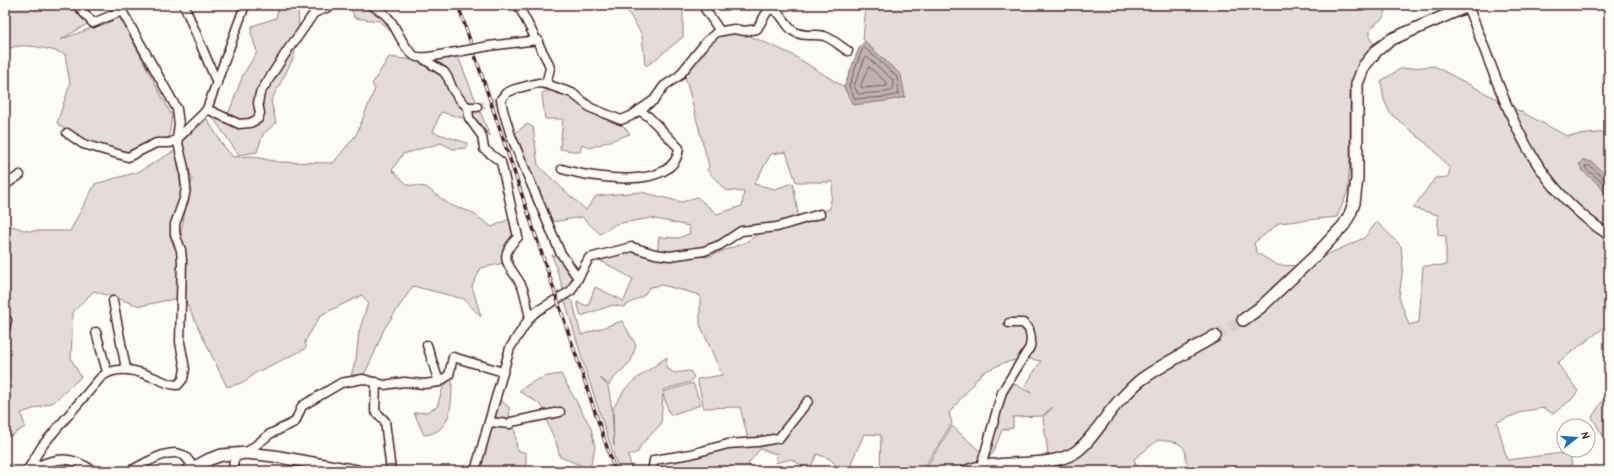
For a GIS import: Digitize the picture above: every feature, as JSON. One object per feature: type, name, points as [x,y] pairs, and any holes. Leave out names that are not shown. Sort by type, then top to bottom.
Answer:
[{"type":"main road","points":[[1243,320],[1261,307],[1315,256],[1344,225],[1350,214],[1354,203],[1357,179],[1357,84],[1364,66],[1377,50],[1392,39],[1468,5]]},
{"type":"main road","points":[[967,471],[993,464],[1047,461],[1064,457],[1076,452],[1120,400],[1141,380],[1215,336]]},
{"type":"main road","points":[[190,469],[222,455],[246,453],[274,456],[357,471]]},
{"type":"street","points":[[26,470],[42,446],[101,377],[107,372],[126,369],[159,379],[171,385],[178,385],[183,379],[185,369],[180,342],[182,261],[181,250],[175,234],[175,224],[184,199],[186,188],[184,168],[177,139],[179,124],[177,109],[121,8],[93,23],[77,5]]},
{"type":"street","points":[[184,5],[217,83]]},
{"type":"street","points":[[67,133],[84,144],[128,157],[156,144],[170,143],[177,139],[207,109],[245,5]]},
{"type":"street","points":[[207,109],[239,124],[250,123],[258,119],[260,113],[258,103],[260,93],[289,48],[300,36],[314,13],[334,5]]},
{"type":"street","points":[[518,5],[538,40],[550,68],[546,84]]},
{"type":"street","points":[[704,5],[705,9],[720,31]]},
{"type":"street","points":[[1468,5],[1504,100],[1520,136],[1532,156],[1555,189],[1585,218],[1609,235]]},
{"type":"street","points":[[374,6],[390,20],[408,50],[413,55],[422,58],[444,72],[453,90],[462,102],[468,107],[477,107]]},
{"type":"street","points":[[578,278],[560,252],[511,136],[499,100],[506,93],[538,83],[546,84],[572,93],[591,108],[621,120],[631,116],[654,100],[664,86],[679,76],[706,42],[717,32],[734,29],[745,31],[756,29],[767,12],[771,9],[780,14],[794,31],[810,36],[824,36],[848,51]]},
{"type":"street","points":[[422,58],[489,46],[538,40]]},
{"type":"street","points":[[468,107],[468,118],[482,136],[484,149],[501,162],[518,237],[510,245],[507,253],[507,264],[523,289],[530,317]]},
{"type":"street","points":[[562,169],[585,175],[598,175],[619,179],[638,178],[656,174],[668,169],[678,155],[679,148],[649,117],[639,110]]},
{"type":"street","points":[[5,185],[20,175]]},
{"type":"street","points":[[475,471],[510,348],[530,317],[537,311],[572,292],[589,258],[632,248],[654,254],[670,256],[704,251],[720,245],[741,231],[777,227],[820,214]]},
{"type":"street","points":[[113,301],[126,369]]},
{"type":"street","points":[[5,320],[7,320],[5,329]]},
{"type":"street","points":[[980,467],[1002,392],[1030,347],[1031,338],[1029,329],[1023,323],[1009,323]]},
{"type":"street","points":[[96,332],[107,372]]},
{"type":"street","points":[[427,345],[439,382]]},
{"type":"street","points":[[234,471],[234,458],[246,453],[270,434],[295,422],[302,406],[341,383],[363,379],[384,385],[404,382],[424,384],[439,382],[449,375],[453,357],[503,372]]},
{"type":"street","points":[[376,382],[375,411],[385,421],[391,471]]},
{"type":"street","points":[[652,471],[654,460],[691,454],[728,444],[757,442],[779,438],[808,401]]},
{"type":"street","points":[[489,422],[512,421],[560,412]]},
{"type":"street","points":[[512,421],[522,425]]},
{"type":"street","points":[[130,471],[171,453],[183,455],[187,458],[190,469]]},
{"type":"street","points":[[26,470],[54,460],[65,459],[74,460],[94,471]]},
{"type":"shaded area","points":[[5,5],[75,5],[89,23],[60,40],[120,17],[172,116],[169,137],[129,154],[74,137],[57,123],[70,84],[65,54],[34,46],[18,46],[5,51]]},
{"type":"shaded area","points":[[279,5],[298,5],[299,35],[293,59],[271,101],[276,123],[263,134],[257,152],[239,155],[213,118],[229,112],[243,75],[257,52],[251,33],[252,26],[276,18]]},
{"type":"shaded area","points":[[351,5],[374,5],[389,21],[394,30],[390,31],[379,21],[354,18]]},
{"type":"shaded area","points":[[624,5],[683,5],[683,37],[648,65],[645,65],[642,35]]},
{"type":"shaded area","points":[[866,5],[1388,5],[1384,17],[1370,29],[1370,39],[1377,48],[1361,60],[1350,87],[1350,156],[1348,191],[1337,217],[1279,223],[1254,243],[1257,253],[1277,265],[1301,266],[1364,238],[1377,222],[1401,246],[1403,267],[1399,297],[1409,325],[1419,322],[1423,266],[1446,265],[1446,236],[1438,235],[1438,215],[1413,208],[1435,178],[1448,177],[1450,169],[1435,151],[1390,113],[1384,100],[1381,81],[1400,69],[1434,66],[1567,136],[1609,132],[1609,324],[1557,363],[1578,391],[1572,399],[1553,414],[1544,408],[1524,411],[1497,422],[1507,460],[1556,454],[1556,458],[1571,458],[1572,468],[1579,471],[1195,471],[1186,462],[1185,450],[1182,446],[1175,442],[1158,440],[1134,459],[1138,471],[1027,471],[1028,466],[1049,462],[1043,417],[1053,407],[1042,416],[1013,417],[1013,428],[1002,430],[993,453],[986,461],[998,408],[1009,381],[1031,393],[1025,386],[1041,361],[1025,358],[1003,363],[982,373],[949,413],[952,423],[922,471],[880,471],[881,435],[864,434],[852,461],[850,471],[842,471],[830,459],[817,454],[809,470],[791,459],[775,463],[777,454],[760,449],[748,464],[750,467],[766,471],[716,468],[705,471],[679,471],[673,457],[760,443],[761,448],[762,442],[749,442],[740,407],[704,408],[697,379],[722,375],[700,324],[700,295],[662,285],[650,287],[643,296],[623,307],[613,305],[581,316],[577,302],[588,306],[595,287],[624,301],[633,279],[596,258],[633,249],[654,257],[694,254],[707,257],[746,242],[767,229],[744,228],[694,251],[657,253],[659,237],[679,238],[690,233],[689,226],[651,218],[616,224],[600,234],[582,217],[552,222],[515,133],[527,124],[533,127],[538,165],[586,210],[596,196],[641,192],[682,202],[697,197],[717,214],[742,206],[744,192],[725,190],[707,170],[709,166],[685,76],[698,54],[719,33],[748,35],[791,54],[844,87],[853,105],[901,98],[901,75],[867,44],[869,47],[863,39]],"holes":[[[786,152],[796,182],[833,182],[830,209],[799,220],[793,183],[775,189],[754,184],[771,154]]]},
{"type":"shaded area","points":[[457,54],[490,136],[469,112],[462,118],[441,112],[433,132],[467,143],[467,148],[453,149],[441,143],[403,154],[392,170],[408,185],[426,187],[450,205],[471,212],[492,227],[509,219],[516,235],[504,263],[481,268],[472,286],[481,317],[464,299],[413,286],[384,329],[364,375],[351,375],[356,359],[359,332],[368,303],[362,295],[321,315],[305,341],[306,347],[303,350],[255,373],[245,382],[227,387],[186,302],[181,231],[192,179],[185,158],[182,141],[207,119],[222,144],[233,157],[251,156],[278,162],[333,163],[356,135],[375,89],[372,84],[389,57],[428,62]]},
{"type":"shaded area","points":[[557,89],[575,98],[603,119],[619,121],[630,134],[590,148],[582,144],[580,152],[560,149],[563,119],[545,119],[542,96],[542,93],[544,92]]},
{"type":"shaded area","points":[[176,150],[182,197],[170,236],[177,249],[178,298],[140,306],[94,291],[73,312],[71,359],[81,377],[54,402],[21,413],[25,427],[9,437],[5,422],[5,224],[28,231],[70,231],[95,184],[138,172]]},
{"type":"shaded area","points":[[552,255],[558,256],[573,276],[570,288],[564,292]]},
{"type":"shaded area","points":[[569,299],[573,303],[581,335],[622,321],[636,345],[631,361],[609,385],[600,378],[608,386],[612,409],[614,446],[613,408],[625,389],[636,379],[667,357],[666,367],[674,373],[690,371],[694,377],[690,382],[663,390],[663,392],[693,383],[701,405],[670,415],[663,394],[661,424],[641,445],[638,452],[628,456],[633,471],[619,471],[583,362],[565,301]]},
{"type":"shaded area","points":[[561,374],[591,428],[595,447],[590,469],[560,457],[544,409],[537,402],[519,391],[538,379]]},
{"type":"shaded area","points":[[452,378],[451,406],[446,422],[434,433],[424,435],[414,413],[426,412],[437,407],[443,387]]},
{"type":"shaded area","points":[[1609,391],[1609,446],[1596,424],[1596,418],[1592,417]]},
{"type":"shaded area","points":[[499,399],[509,407],[510,424],[515,431],[517,450],[526,453],[526,465],[528,471],[479,471],[492,429]]},
{"type":"shaded area","points":[[952,426],[982,453],[978,465],[966,467],[957,471],[924,471]]},
{"type":"water","points":[[865,41],[901,75],[905,97],[887,101],[853,105],[844,87],[859,48]]},
{"type":"water","points":[[1583,160],[1592,162],[1609,178],[1609,198],[1599,185],[1583,171],[1579,164]]},
{"type":"waterway","points":[[1601,5],[1609,24]]},
{"type":"tunnel","points":[[477,107],[496,101]]},
{"type":"tunnel","points":[[1215,336],[1243,320]]},
{"type":"railway","points":[[458,5],[615,471]]}]
